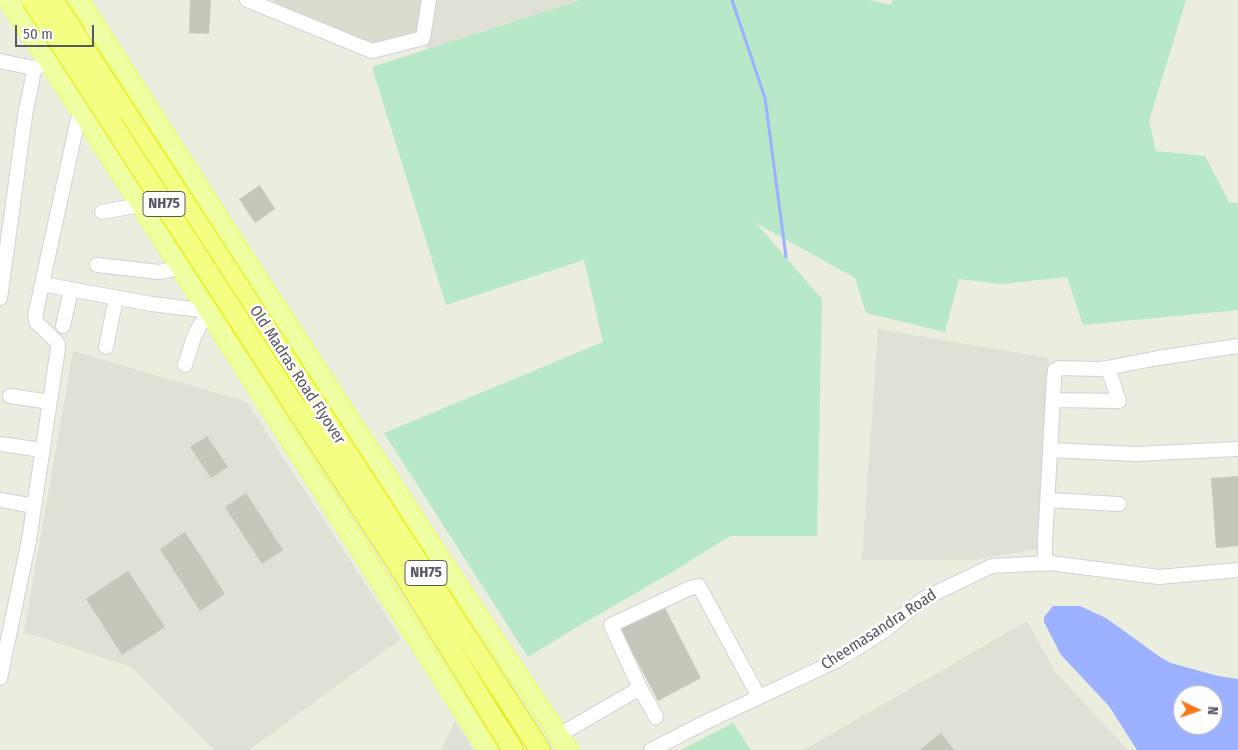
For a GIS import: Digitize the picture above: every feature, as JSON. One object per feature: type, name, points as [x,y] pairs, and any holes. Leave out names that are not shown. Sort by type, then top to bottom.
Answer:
[{"type":"highway","name":"Old Madras Road Flyover","points":[[32,0],[540,750]]},
{"type":"highway","name":"Old Madras Road Flyover","points":[[53,0],[304,402],[397,563],[513,750]]},
{"type":"main road","points":[[8,0],[41,66],[80,110],[488,750]]},
{"type":"main road","points":[[80,0],[257,278],[569,750]]},
{"type":"street","points":[[247,0],[372,51],[423,38],[429,0]]},
{"type":"street","points":[[0,298],[5,234],[31,87],[41,66],[98,30]]},
{"type":"street","points":[[0,61],[41,66]]},
{"type":"street","points":[[0,678],[4,643],[29,540],[58,348],[56,341],[35,320],[35,316],[80,110]]},
{"type":"street","points":[[102,212],[140,205]]},
{"type":"street","points":[[97,264],[159,272],[170,270],[178,265]]},
{"type":"street","points":[[42,284],[208,312],[194,337],[185,365]]},
{"type":"street","points":[[64,326],[71,290]]},
{"type":"street","points":[[106,346],[116,298]]},
{"type":"street","points":[[1045,564],[1054,372],[1057,369],[1108,368],[1158,358],[1238,346]]},
{"type":"street","points":[[1053,400],[1120,401],[1108,368]]},
{"type":"street","points":[[10,396],[50,402]]},
{"type":"street","points":[[0,444],[42,450]]},
{"type":"street","points":[[1050,450],[1136,454],[1238,449]]},
{"type":"street","points":[[0,500],[34,506]]},
{"type":"street","points":[[1048,500],[1119,504]]},
{"type":"street","name":"Cheemasandra Road","points":[[651,750],[836,661],[884,631],[923,599],[992,566],[1050,563],[1159,576],[1238,570]]},
{"type":"street","points":[[656,717],[610,625],[690,588],[699,586],[759,697]]},
{"type":"street","points":[[559,735],[640,688]]},
{"type":"shaded area","points":[[274,0],[423,0],[417,35],[370,43],[272,6]]},
{"type":"shaded area","points":[[434,0],[581,0],[426,50]]},
{"type":"shaded area","points":[[878,329],[1049,358],[1039,549],[974,560],[862,560]]},
{"type":"shaded area","points":[[73,351],[247,402],[401,639],[249,750],[215,750],[131,667],[24,632]]},
{"type":"shaded area","points":[[1027,621],[1056,673],[1128,750],[804,750]]},
{"type":"shaded area","points":[[455,721],[474,750],[441,750]]},
{"type":"green space","points":[[581,0],[869,0],[891,5],[893,0],[1186,0],[1149,121],[1156,151],[1205,156],[1229,202],[1238,203],[1238,310],[1083,325],[1067,277],[1002,284],[959,279],[945,332],[866,313],[855,278],[756,223],[822,299],[817,536],[730,536],[528,657],[384,433],[603,342],[584,260],[446,305],[372,67]]},
{"type":"green space","points":[[733,723],[751,750],[681,750]]},
{"type":"water","points":[[1053,606],[1080,606],[1106,618],[1171,663],[1218,676],[1238,679],[1238,750],[1137,750],[1109,706],[1061,655],[1044,622],[1044,617]]},
{"type":"building","points":[[190,0],[211,0],[209,34],[189,33]]},
{"type":"building","points":[[260,185],[275,209],[255,223],[239,199]]},
{"type":"building","points":[[207,436],[228,467],[211,478],[190,447]]},
{"type":"building","points":[[1238,476],[1238,546],[1216,548],[1211,478]]},
{"type":"building","points":[[246,493],[283,550],[262,564],[225,507]]},
{"type":"building","points":[[185,532],[225,594],[200,611],[160,549]]},
{"type":"building","points":[[128,571],[165,627],[122,655],[86,599]]},
{"type":"building","points":[[664,606],[701,678],[658,701],[620,629]]},
{"type":"building","points":[[941,733],[954,750],[920,750]]},
{"type":"waterway","points":[[732,0],[765,98],[786,257]]}]
